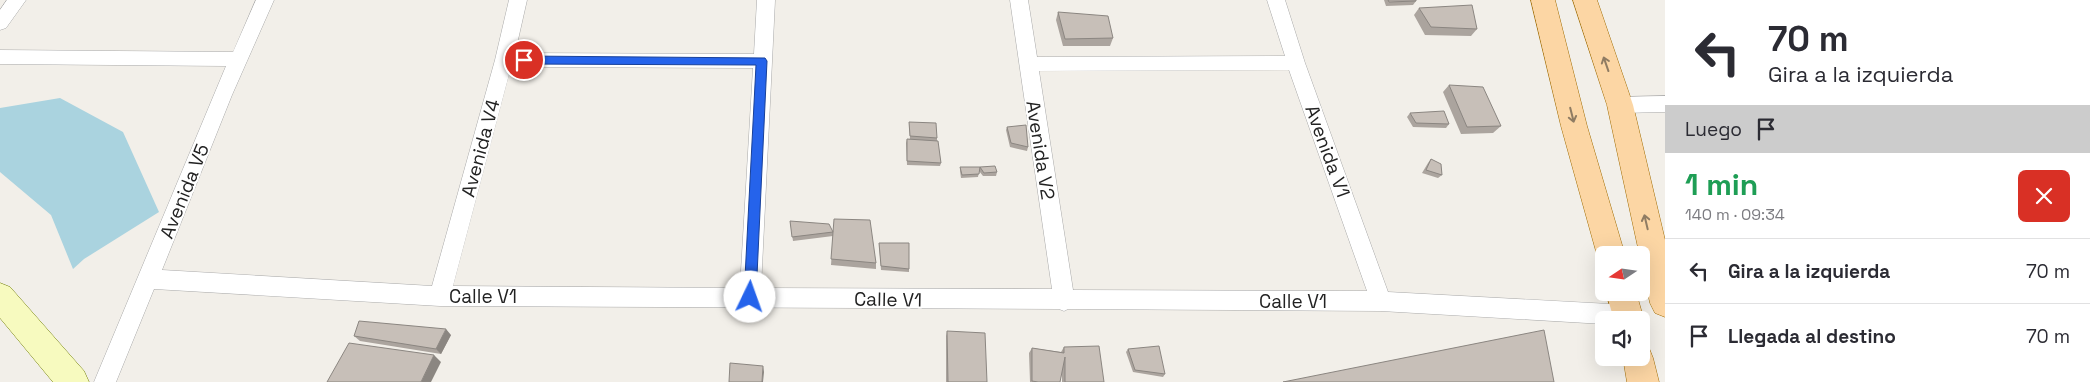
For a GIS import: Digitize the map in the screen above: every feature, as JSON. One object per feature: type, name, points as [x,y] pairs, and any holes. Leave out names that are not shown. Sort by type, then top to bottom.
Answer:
[{"type":"main road","points":[[1543,0],[1574,126],[1608,246]]},
{"type":"main road","points":[[1585,0],[1620,105],[1665,303]]},
{"type":"main road","points":[[1640,366],[1643,382]]},
{"type":"street","points":[[0,23],[16,0]]},
{"type":"street","name":"Avenida V5","points":[[105,382],[149,279],[237,59],[264,0]]},
{"type":"street","name":"Avenida V4","points":[[440,296],[504,60],[518,0]]},
{"type":"street","points":[[750,297],[766,0]]},
{"type":"street","name":"Avenida V2","points":[[1019,0],[1064,300]]},
{"type":"street","name":"Avenida V1","points":[[1276,0],[1296,63],[1381,301]]},
{"type":"street","points":[[0,57],[237,59]]},
{"type":"street","points":[[504,60],[762,61]]},
{"type":"street","points":[[1028,64],[1296,63]]},
{"type":"street","points":[[1620,105],[1665,104]]},
{"type":"street","name":"Calle V1","points":[[149,279],[440,296],[1381,301],[1626,309]]},
{"type":"street","points":[[0,296],[73,382]]},
{"type":"water","points":[[60,98],[123,132],[159,212],[84,259],[73,269],[51,215],[0,172],[0,108]]},
{"type":"building","points":[[1388,0],[1416,0],[1416,1],[1389,2]]},
{"type":"building","points":[[1472,5],[1477,29],[1431,27],[1419,8]]},
{"type":"building","points":[[1058,12],[1108,16],[1113,38],[1065,39]]},
{"type":"building","points":[[1449,85],[1483,87],[1501,126],[1467,127]]},
{"type":"building","points":[[1444,111],[1449,124],[1416,123],[1410,113]]},
{"type":"building","points":[[909,122],[936,123],[937,138],[910,136]]},
{"type":"building","points":[[1026,125],[1028,147],[1011,143],[1007,127]]},
{"type":"building","points":[[907,139],[938,141],[941,163],[907,161]]},
{"type":"building","points":[[1431,159],[1441,164],[1442,175],[1426,170]]},
{"type":"building","points":[[995,166],[997,172],[984,173],[980,167]]},
{"type":"building","points":[[960,167],[980,167],[979,174],[962,175]]},
{"type":"building","points":[[834,219],[870,220],[876,263],[831,259]]},
{"type":"building","points":[[790,221],[829,224],[833,232],[792,237]]},
{"type":"building","points":[[879,243],[909,243],[909,269],[881,266]]},
{"type":"building","points":[[359,321],[446,329],[436,349],[354,336]]},
{"type":"building","points":[[1544,330],[1554,382],[1283,382]]},
{"type":"building","points":[[947,331],[985,333],[987,382],[948,382]]},
{"type":"building","points":[[349,343],[434,355],[421,382],[327,382]]},
{"type":"building","points":[[1099,346],[1104,382],[1065,382],[1065,357],[1060,382],[1032,381],[1032,348],[1064,353],[1064,347]]},
{"type":"building","points":[[1159,346],[1165,374],[1135,370],[1128,349]]},
{"type":"building","points":[[730,363],[763,366],[762,382],[729,382]]},
{"type":"route","points":[[524,60],[762,61],[750,297]]}]
